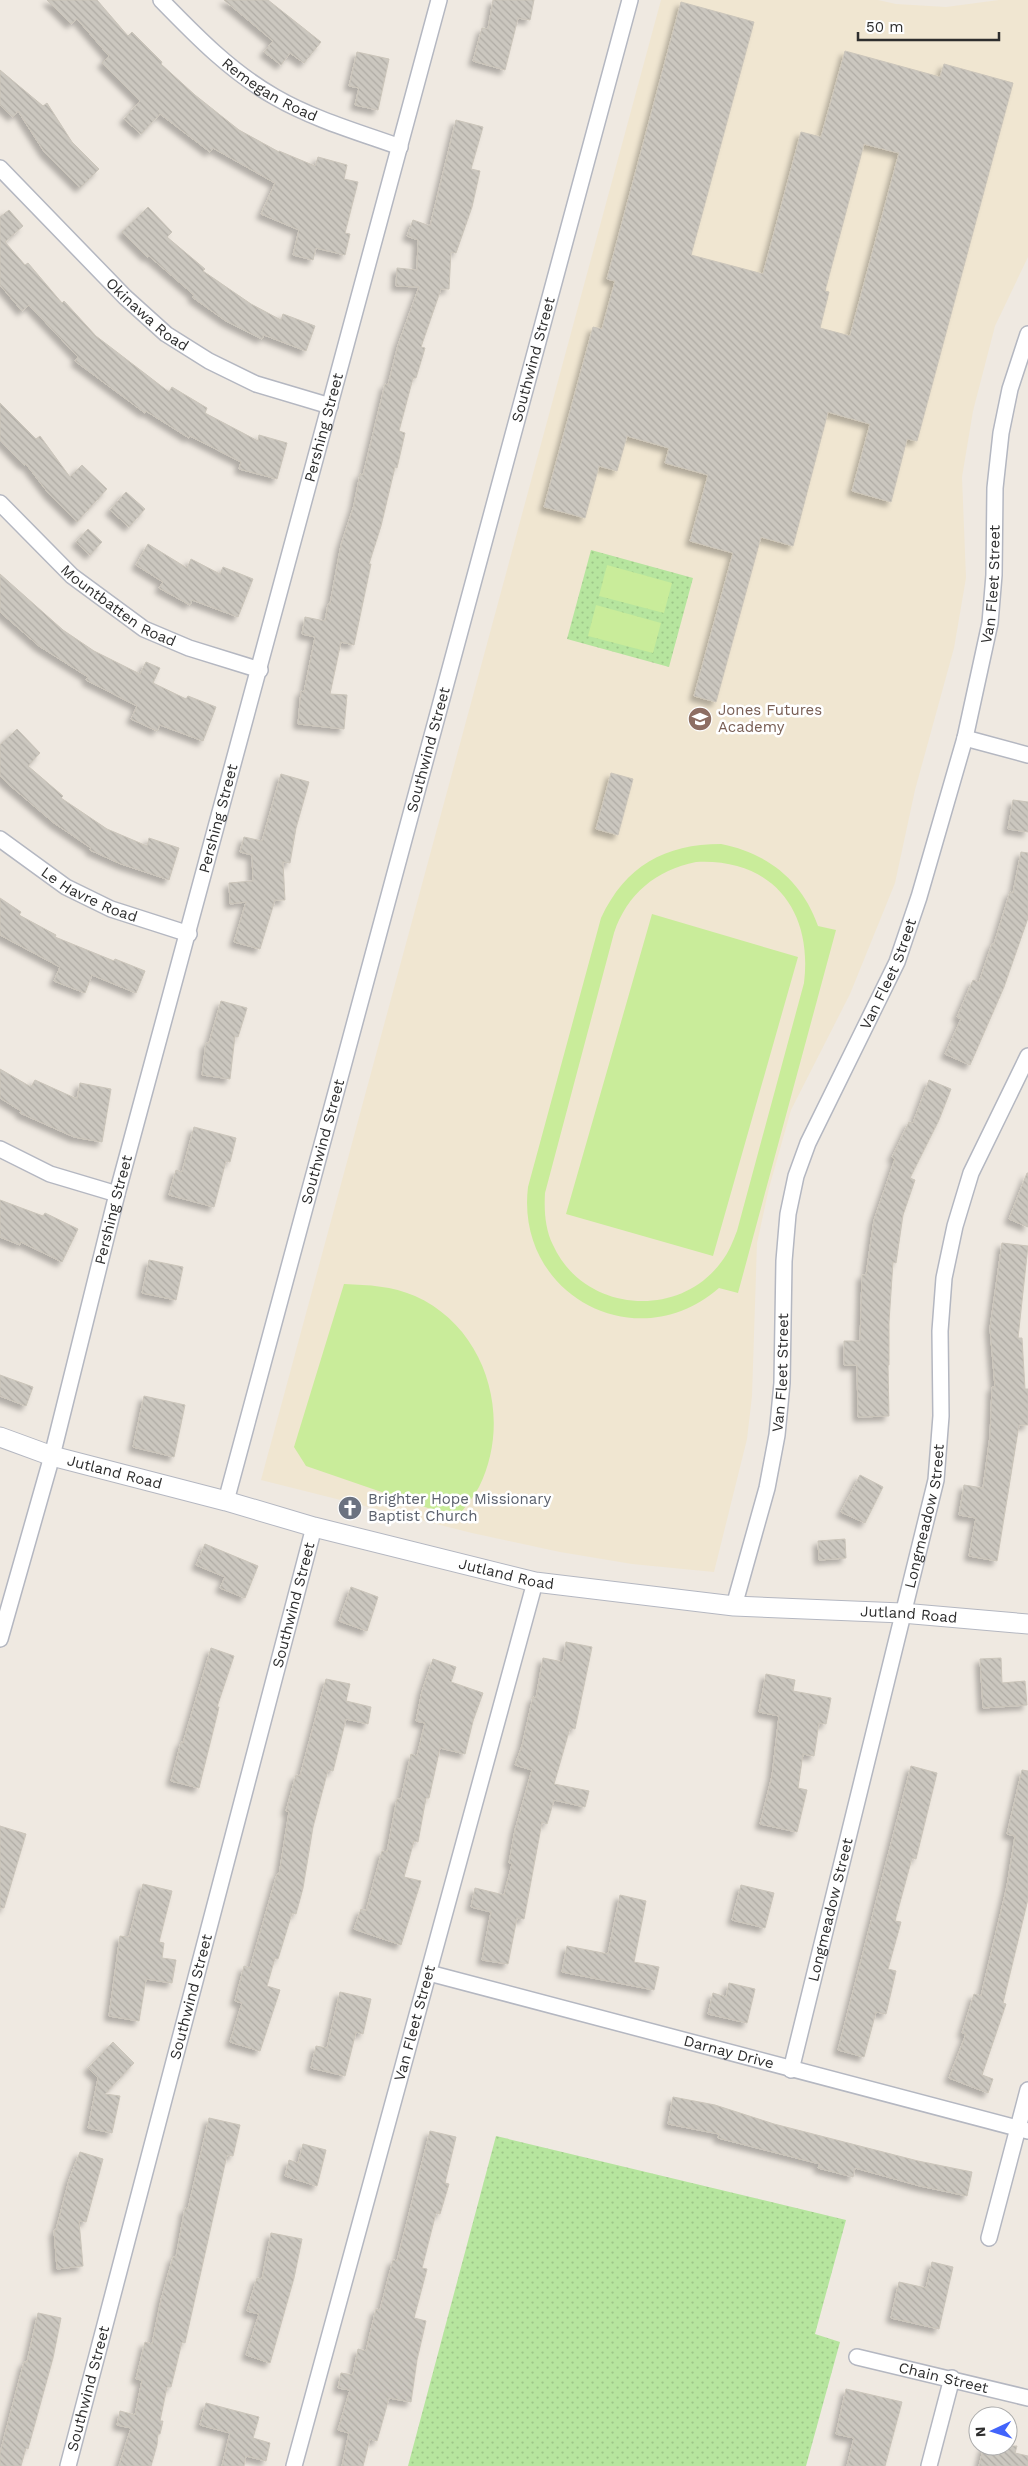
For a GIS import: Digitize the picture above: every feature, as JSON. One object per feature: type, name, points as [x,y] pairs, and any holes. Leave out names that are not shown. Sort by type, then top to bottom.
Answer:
[{"type":"street","name":"Remegan Road","points":[[161,0],[205,45],[251,82],[276,98],[325,120],[400,147]]},
{"type":"street","name":"Pershing Street","points":[[0,1639],[52,1456],[118,1194],[439,0]]},
{"type":"street","name":"Southwind Street","points":[[226,1501],[630,0]]},
{"type":"street","name":"Okinawa Road","points":[[0,168],[125,297],[166,334],[208,361],[256,384],[330,406]]},
{"type":"street","name":"Van Fleet Street","points":[[734,1606],[767,1488],[777,1435],[782,1382],[784,1261],[788,1214],[796,1176],[808,1143],[897,962],[920,897],[965,738],[990,623],[994,575],[995,488],[1001,433],[1010,388],[1028,334]]},
{"type":"street","name":"Mountbatten Road","points":[[0,502],[72,576],[144,629],[189,648],[260,670]]},
{"type":"street","points":[[965,738],[1028,755]]},
{"type":"street","name":"Le Havre Road","points":[[0,839],[66,887],[111,909],[189,934]]},
{"type":"street","name":"Longmeadow Street","points":[[791,2070],[936,1480],[941,1416],[941,1322],[944,1278],[955,1226],[971,1173],[1028,1056]]},
{"type":"street","points":[[0,1149],[50,1174],[118,1194]]},
{"type":"street","name":"Jutland Road","points":[[0,1437],[52,1456],[226,1501],[314,1527],[535,1582],[734,1606],[902,1613],[1028,1624]]},
{"type":"street","name":"Southwind Street","points":[[68,2466],[314,1527]]},
{"type":"street","name":"Van Fleet Street","points":[[294,2466],[535,1582]]},
{"type":"street","name":"Darnay Drive","points":[[429,1972],[791,2070],[1023,2130]]},
{"type":"street","points":[[989,2238],[1023,2130],[1028,2090]]},
{"type":"street","name":"Chain Street","points":[[857,2357],[952,2378],[1028,2398]]},
{"type":"street","points":[[929,2466],[952,2378]]},
{"type":"shaded area","name":"Jones Futures Academy","points":[[661,0],[878,0],[896,4],[946,7],[999,0],[1028,0],[1028,257],[995,326],[973,411],[962,477],[966,578],[954,648],[915,790],[895,883],[850,994],[791,1110],[769,1188],[757,1243],[752,1396],[747,1439],[714,1572],[632,1564],[560,1552],[472,1533],[261,1480]]},
{"type":"green space","points":[[591,550],[693,578],[669,667],[567,639]]},
{"type":"green space","points":[[607,565],[672,583],[664,613],[599,596]]},
{"type":"green space","points":[[596,605],[661,623],[653,653],[588,636]]},
{"type":"green space","points":[[721,844],[738,848],[768,862],[781,871],[803,895],[818,926],[836,930],[738,1293],[719,1288],[687,1309],[653,1318],[619,1316],[588,1305],[561,1285],[541,1258],[529,1225],[528,1187],[601,918],[622,884],[649,861],[682,848]],"holes":[[[696,862],[723,863],[746,869],[766,879],[782,894],[794,912],[802,933],[805,957],[804,983],[737,1231],[731,1246],[722,1261],[704,1280],[682,1293],[658,1300],[633,1301],[608,1295],[586,1284],[567,1267],[548,1233],[545,1193],[614,933],[620,919],[635,896],[645,886],[668,871]]]},
{"type":"green space","points":[[652,914],[798,957],[713,1256],[566,1214]]},
{"type":"green space","points":[[344,1284],[389,1288],[415,1296],[440,1311],[460,1330],[476,1353],[487,1378],[493,1405],[493,1433],[489,1461],[479,1487],[457,1518],[306,1466],[294,1447]]},
{"type":"green space","points":[[496,2136],[846,2220],[815,2334],[840,2342],[806,2466],[408,2466]]},
{"type":"building","points":[[47,0],[97,0],[128,36],[132,32],[162,62],[161,64],[195,95],[239,130],[279,152],[315,166],[318,157],[347,165],[344,179],[358,182],[345,233],[350,234],[345,255],[316,248],[313,260],[293,255],[299,230],[261,214],[275,183],[213,148],[210,152],[160,114],[141,134],[124,119],[140,101],[102,63],[109,56],[77,19],[71,24]]},
{"type":"building","points":[[224,0],[268,0],[321,42],[304,63],[290,53],[281,65],[264,52],[273,41]]},
{"type":"building","points":[[493,0],[534,0],[530,20],[518,18],[505,70],[473,61],[482,28],[488,29]]},
{"type":"building","points":[[681,2],[754,22],[691,255],[763,274],[801,132],[821,137],[845,51],[940,77],[944,64],[1013,83],[917,441],[907,439],[891,502],[852,491],[870,424],[828,412],[793,546],[761,537],[716,702],[694,696],[733,553],[690,541],[708,475],[665,463],[669,448],[627,436],[617,471],[599,466],[585,518],[544,507],[593,327],[602,329],[615,281],[607,279]],"holes":[[[864,144],[899,153],[850,336],[820,328],[829,292],[825,291]]]},
{"type":"building","points":[[357,52],[389,59],[378,110],[355,105],[359,88],[349,86]]},
{"type":"building","points":[[0,70],[43,106],[47,103],[72,142],[99,169],[80,188],[45,153],[18,111],[13,117],[0,105]]},
{"type":"building","points":[[456,120],[483,127],[471,169],[480,171],[472,207],[456,253],[451,252],[449,289],[441,289],[421,347],[425,348],[416,378],[413,378],[399,431],[405,433],[397,468],[395,467],[381,526],[369,564],[371,564],[354,645],[341,642],[330,694],[347,695],[344,729],[298,724],[301,691],[304,692],[315,637],[302,634],[305,617],[325,621],[341,545],[354,505],[360,474],[363,475],[385,384],[388,385],[398,345],[419,287],[396,286],[397,268],[417,270],[418,240],[407,236],[413,220],[430,226]]},
{"type":"building","points":[[148,207],[172,232],[167,237],[205,269],[203,271],[251,304],[281,320],[283,314],[315,326],[306,351],[264,335],[262,339],[226,321],[192,297],[194,295],[149,256],[147,257],[122,232]]},
{"type":"building","points":[[9,210],[23,226],[5,242],[25,265],[28,263],[62,303],[64,301],[96,336],[169,392],[172,387],[207,408],[205,413],[258,441],[259,435],[287,443],[277,479],[239,469],[241,462],[190,436],[189,438],[146,411],[145,413],[75,361],[78,357],[29,305],[22,311],[0,285],[0,217]]},
{"type":"building","points":[[0,403],[36,439],[40,436],[70,477],[82,465],[107,489],[77,522],[49,494],[26,464],[24,465],[0,440]]},
{"type":"building","points":[[126,492],[145,509],[129,527],[110,510]]},
{"type":"building","points":[[88,529],[102,542],[90,555],[76,542]]},
{"type":"building","points":[[148,544],[187,568],[191,559],[220,574],[223,567],[253,579],[238,617],[192,600],[190,605],[159,588],[163,582],[136,565]]},
{"type":"building","points":[[0,574],[63,630],[94,651],[140,674],[146,662],[160,668],[153,683],[186,699],[188,696],[216,707],[203,741],[160,725],[157,731],[131,719],[137,706],[86,680],[88,677],[39,646],[0,612]]},
{"type":"building","points":[[17,729],[40,753],[28,766],[63,796],[61,798],[107,829],[147,846],[149,838],[179,848],[169,880],[121,864],[90,850],[91,848],[54,823],[7,783],[0,776],[0,745]]},
{"type":"building","points":[[611,773],[633,779],[618,835],[596,829]]},
{"type":"building","points":[[281,774],[309,782],[296,828],[290,863],[283,862],[285,900],[275,900],[260,949],[234,942],[246,902],[230,904],[229,883],[253,881],[252,855],[240,852],[244,837],[262,841]]},
{"type":"building","points":[[1013,800],[1028,802],[1028,832],[1008,829]]},
{"type":"building","points":[[1021,852],[1028,853],[1028,918],[1004,987],[970,1065],[945,1054],[961,1019],[957,1017],[973,980],[979,982],[992,944],[994,944],[1010,892],[1013,893]]},
{"type":"building","points":[[0,898],[21,912],[19,915],[56,935],[55,937],[114,961],[115,959],[145,971],[136,993],[92,975],[85,993],[54,981],[60,967],[0,935]]},
{"type":"building","points":[[221,1001],[247,1008],[238,1037],[235,1036],[230,1079],[202,1075],[206,1043],[209,1043]]},
{"type":"building","points":[[0,1069],[31,1087],[35,1080],[77,1099],[80,1083],[111,1089],[102,1142],[74,1137],[20,1113],[21,1111],[0,1098]]},
{"type":"building","points":[[929,1080],[951,1089],[939,1120],[910,1178],[915,1180],[903,1215],[896,1263],[893,1262],[889,1322],[889,1416],[858,1417],[857,1365],[844,1365],[844,1341],[860,1341],[862,1275],[866,1275],[874,1220],[895,1159],[892,1157],[909,1122],[913,1123]]},
{"type":"building","points":[[194,1127],[236,1138],[230,1162],[226,1161],[214,1207],[169,1195],[176,1170],[182,1172]]},
{"type":"building","points":[[1028,1173],[1028,1227],[1009,1219]]},
{"type":"building","points":[[0,1200],[43,1216],[45,1213],[78,1229],[62,1262],[21,1242],[20,1245],[0,1237]]},
{"type":"building","points":[[1002,1243],[1028,1246],[1018,1338],[1022,1338],[1025,1389],[1028,1389],[1028,1425],[1019,1425],[997,1561],[969,1556],[976,1518],[959,1515],[964,1485],[983,1488],[990,1436],[992,1387],[995,1387],[990,1328]]},
{"type":"building","points":[[149,1260],[183,1267],[176,1300],[142,1293]]},
{"type":"building","points":[[0,1375],[33,1387],[26,1406],[0,1396]]},
{"type":"building","points":[[144,1396],[185,1405],[174,1457],[133,1447]]},
{"type":"building","points":[[860,1475],[883,1487],[865,1523],[841,1512]]},
{"type":"building","points":[[845,1539],[846,1558],[819,1560],[818,1541]]},
{"type":"building","points":[[205,1544],[258,1566],[245,1598],[220,1588],[225,1577],[196,1565]]},
{"type":"building","points":[[351,1587],[378,1597],[367,1631],[339,1621]]},
{"type":"building","points":[[566,1642],[592,1647],[575,1729],[570,1728],[554,1784],[589,1791],[585,1807],[554,1800],[547,1824],[542,1822],[524,1919],[517,1918],[508,1964],[482,1960],[491,1912],[471,1907],[475,1888],[504,1895],[512,1864],[509,1863],[515,1830],[532,1770],[515,1765],[522,1746],[533,1697],[536,1698],[543,1658],[563,1662]]},
{"type":"building","points":[[211,1648],[234,1656],[217,1707],[219,1707],[199,1788],[171,1781],[181,1742],[183,1743]]},
{"type":"building","points":[[1001,1658],[1002,1683],[1025,1681],[1027,1705],[983,1708],[980,1659]]},
{"type":"building","points":[[433,1659],[456,1667],[451,1682],[483,1693],[473,1721],[465,1754],[440,1748],[429,1798],[426,1798],[418,1842],[414,1841],[404,1877],[421,1881],[401,1945],[354,1929],[361,1909],[366,1911],[382,1851],[387,1852],[397,1799],[401,1799],[411,1754],[417,1756],[425,1723],[416,1721],[422,1691]]},
{"type":"building","points":[[766,1674],[795,1680],[793,1691],[831,1698],[826,1724],[819,1723],[814,1756],[803,1754],[798,1788],[807,1790],[797,1832],[760,1824],[772,1776],[779,1716],[759,1712]]},
{"type":"building","points":[[326,1679],[350,1684],[346,1701],[371,1707],[368,1724],[346,1719],[333,1771],[328,1770],[313,1827],[303,1888],[296,1914],[292,1913],[278,1959],[275,1958],[267,1986],[280,1990],[260,2051],[230,2042],[242,2003],[235,2001],[244,1966],[250,1968],[277,1874],[279,1875],[289,1812],[286,1811],[296,1775],[300,1776]]},
{"type":"building","points":[[911,1766],[937,1773],[916,1859],[912,1858],[895,1921],[901,1922],[888,1969],[896,1971],[886,2014],[876,2012],[864,2057],[838,2050]]},
{"type":"building","points":[[1022,1770],[1028,1771],[1028,1899],[1003,2003],[1006,2004],[982,2075],[993,2079],[988,2093],[949,2078],[966,2034],[962,2033],[974,1994],[981,1996],[1007,1886],[1015,1836],[1007,1834]]},
{"type":"building","points":[[0,1826],[26,1834],[4,1908],[0,1908]]},
{"type":"building","points":[[143,1884],[172,1891],[159,1942],[164,1943],[162,1958],[176,1960],[172,1983],[146,1979],[139,2021],[109,2016],[120,1936],[129,1937]]},
{"type":"building","points":[[741,1885],[774,1893],[765,1928],[732,1920]]},
{"type":"building","points":[[620,1895],[646,1901],[634,1962],[659,1967],[654,1990],[562,1972],[567,1946],[608,1954]]},
{"type":"building","points":[[729,1983],[755,1989],[747,2023],[708,2014],[713,1993],[726,1997]]},
{"type":"building","points":[[340,1992],[371,1999],[363,2034],[356,2032],[345,2076],[311,2068],[316,2046],[327,2048]]},
{"type":"building","points":[[113,2042],[134,2063],[105,2094],[120,2096],[112,2133],[88,2128],[98,2078],[88,2068]]},
{"type":"building","points":[[673,2097],[715,2105],[774,2124],[918,2161],[972,2172],[967,2196],[920,2186],[855,2168],[853,2177],[818,2168],[820,2164],[718,2138],[719,2134],[668,2124]]},
{"type":"building","points":[[209,2118],[240,2125],[233,2156],[227,2155],[185,2343],[182,2342],[171,2387],[167,2387],[160,2421],[163,2421],[151,2466],[119,2466],[131,2428],[117,2425],[120,2411],[135,2415],[142,2380],[136,2379],[145,2342],[152,2344],[161,2300],[173,2257],[176,2257],[185,2208],[188,2209]]},
{"type":"building","points":[[430,2131],[456,2137],[445,2183],[449,2184],[440,2214],[436,2213],[422,2268],[427,2269],[414,2318],[426,2321],[417,2360],[411,2402],[389,2398],[377,2441],[370,2439],[363,2466],[342,2466],[349,2433],[338,2430],[350,2390],[338,2388],[341,2373],[353,2375],[358,2349],[366,2351],[376,2309],[380,2310],[393,2260],[397,2261]]},
{"type":"building","points":[[303,2144],[326,2150],[317,2186],[285,2176],[289,2160],[298,2163]]},
{"type":"building","points":[[80,2152],[103,2159],[86,2222],[79,2221],[83,2266],[57,2269],[54,2230],[56,2230],[69,2180]]},
{"type":"building","points":[[271,2233],[302,2239],[294,2278],[270,2363],[246,2355],[259,2314],[247,2311],[257,2278],[262,2279]]},
{"type":"building","points":[[932,2262],[953,2267],[939,2329],[891,2318],[899,2282],[926,2288]]},
{"type":"building","points":[[38,2313],[61,2318],[53,2358],[28,2449],[26,2448],[21,2466],[0,2466],[0,2453],[24,2362],[27,2362]]},
{"type":"building","points":[[846,2389],[902,2402],[885,2466],[847,2466],[854,2438],[836,2434]]},
{"type":"building","points":[[206,2403],[259,2417],[253,2438],[270,2443],[266,2461],[246,2456],[244,2466],[222,2466],[230,2433],[200,2425]]},
{"type":"building","points":[[1018,2454],[1028,2456],[1028,2466],[979,2466],[982,2456],[1018,2456]]},
{"type":"place","name":"Jones Futures Academy","points":[[700,719]]},
{"type":"place","name":"Brighter Hope Missionary Baptist Church","points":[[350,1508]]}]
